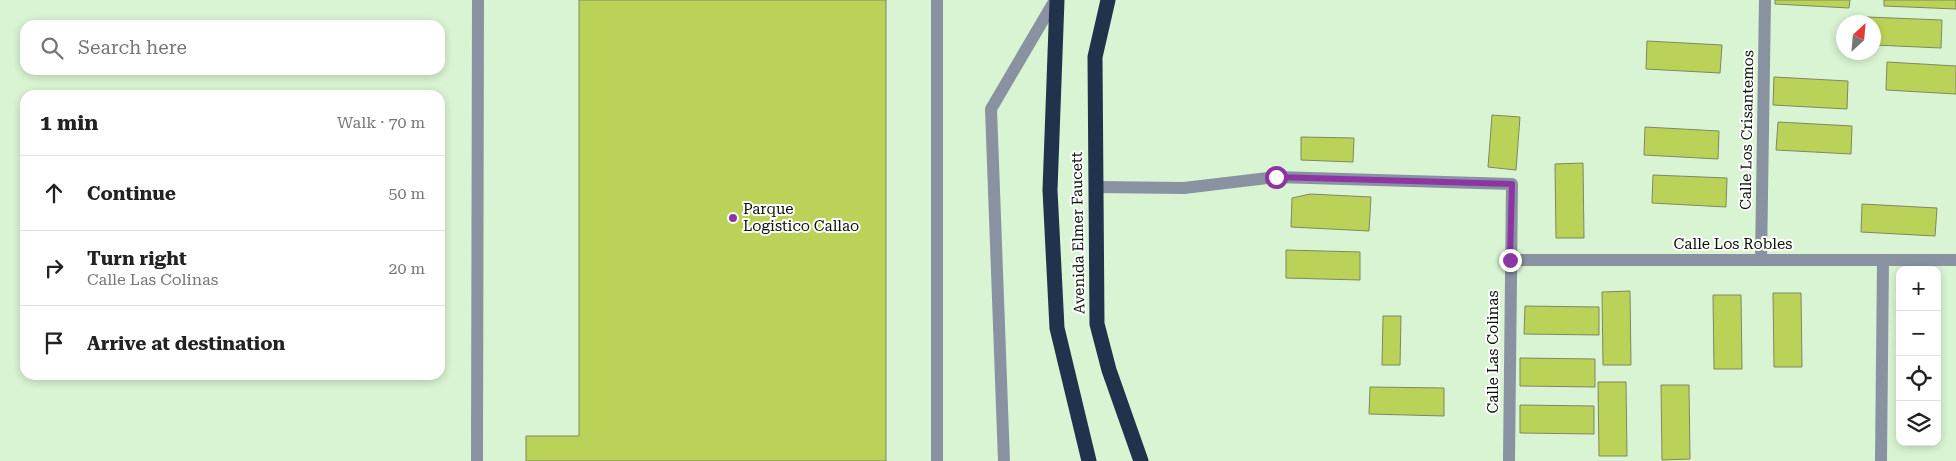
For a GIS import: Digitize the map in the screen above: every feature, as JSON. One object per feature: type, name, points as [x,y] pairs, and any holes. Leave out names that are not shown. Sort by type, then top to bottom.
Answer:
[{"type":"highway","name":"Avenida Elmer Faucett","points":[[1056,0],[1050,190],[1057,328],[1089,461]]},
{"type":"highway","name":"Avenida Elmer Faucett","points":[[1108,0],[1095,57],[1097,324],[1109,370],[1141,461]]},
{"type":"street","points":[[477,461],[478,0]]},
{"type":"street","points":[[937,0],[937,461]]},
{"type":"street","points":[[1004,461],[991,109],[1056,0]]},
{"type":"street","name":"Calle Los Crisantemos","points":[[1761,260],[1765,0]]},
{"type":"street","name":"Calle Las Colinas","points":[[1095,187],[1184,188],[1276,177],[1512,184],[1509,461]]},
{"type":"street","name":"Calle Los Robles","points":[[1510,260],[1956,260]]},
{"type":"street","points":[[1881,461],[1884,260]]},
{"type":"building","name":"Parque Logistico Callao","points":[[579,0],[886,0],[886,461],[526,461],[526,436],[579,436]]},
{"type":"building","points":[[1775,0],[1850,0],[1849,8],[1775,4]]},
{"type":"building","points":[[1884,0],[1956,0],[1956,9],[1884,6]]},
{"type":"building","points":[[1881,18],[1942,20],[1941,48],[1881,45]]},
{"type":"building","points":[[1647,41],[1722,45],[1720,73],[1646,69]]},
{"type":"building","points":[[1887,62],[1956,66],[1956,94],[1886,90]]},
{"type":"building","points":[[1774,77],[1848,81],[1847,109],[1773,105]]},
{"type":"building","points":[[1492,115],[1520,117],[1516,170],[1488,167]]},
{"type":"building","points":[[1778,122],[1852,126],[1851,154],[1776,150]]},
{"type":"building","points":[[1645,127],[1719,131],[1718,159],[1644,155]]},
{"type":"building","points":[[1301,137],[1354,138],[1353,162],[1301,160]]},
{"type":"building","points":[[1583,163],[1584,238],[1556,238],[1555,164]]},
{"type":"building","points":[[1653,175],[1727,178],[1726,207],[1652,203]]},
{"type":"building","points":[[1310,194],[1371,197],[1369,231],[1291,227],[1292,198]]},
{"type":"building","points":[[1862,204],[1937,208],[1935,236],[1861,232]]},
{"type":"building","points":[[1286,250],[1360,252],[1360,280],[1286,278]]},
{"type":"building","points":[[1630,291],[1631,365],[1603,365],[1602,292]]},
{"type":"building","points":[[1773,293],[1801,293],[1802,367],[1774,367]]},
{"type":"building","points":[[1713,295],[1741,295],[1742,369],[1714,369]]},
{"type":"building","points":[[1525,306],[1599,307],[1599,335],[1524,334]]},
{"type":"building","points":[[1383,316],[1401,316],[1400,365],[1382,365]]},
{"type":"building","points":[[1520,358],[1595,359],[1595,387],[1520,386]]},
{"type":"building","points":[[1598,382],[1626,382],[1627,456],[1599,456]]},
{"type":"building","points":[[1661,385],[1689,385],[1690,459],[1662,460]]},
{"type":"building","points":[[1370,387],[1444,388],[1444,416],[1369,414]]},
{"type":"building","points":[[1520,405],[1594,406],[1594,434],[1520,433]]},
{"type":"place","name":"Parque Logistico Callao","points":[[733,218]]},
{"type":"route","points":[[1276,177],[1512,184],[1510,260]]}]
